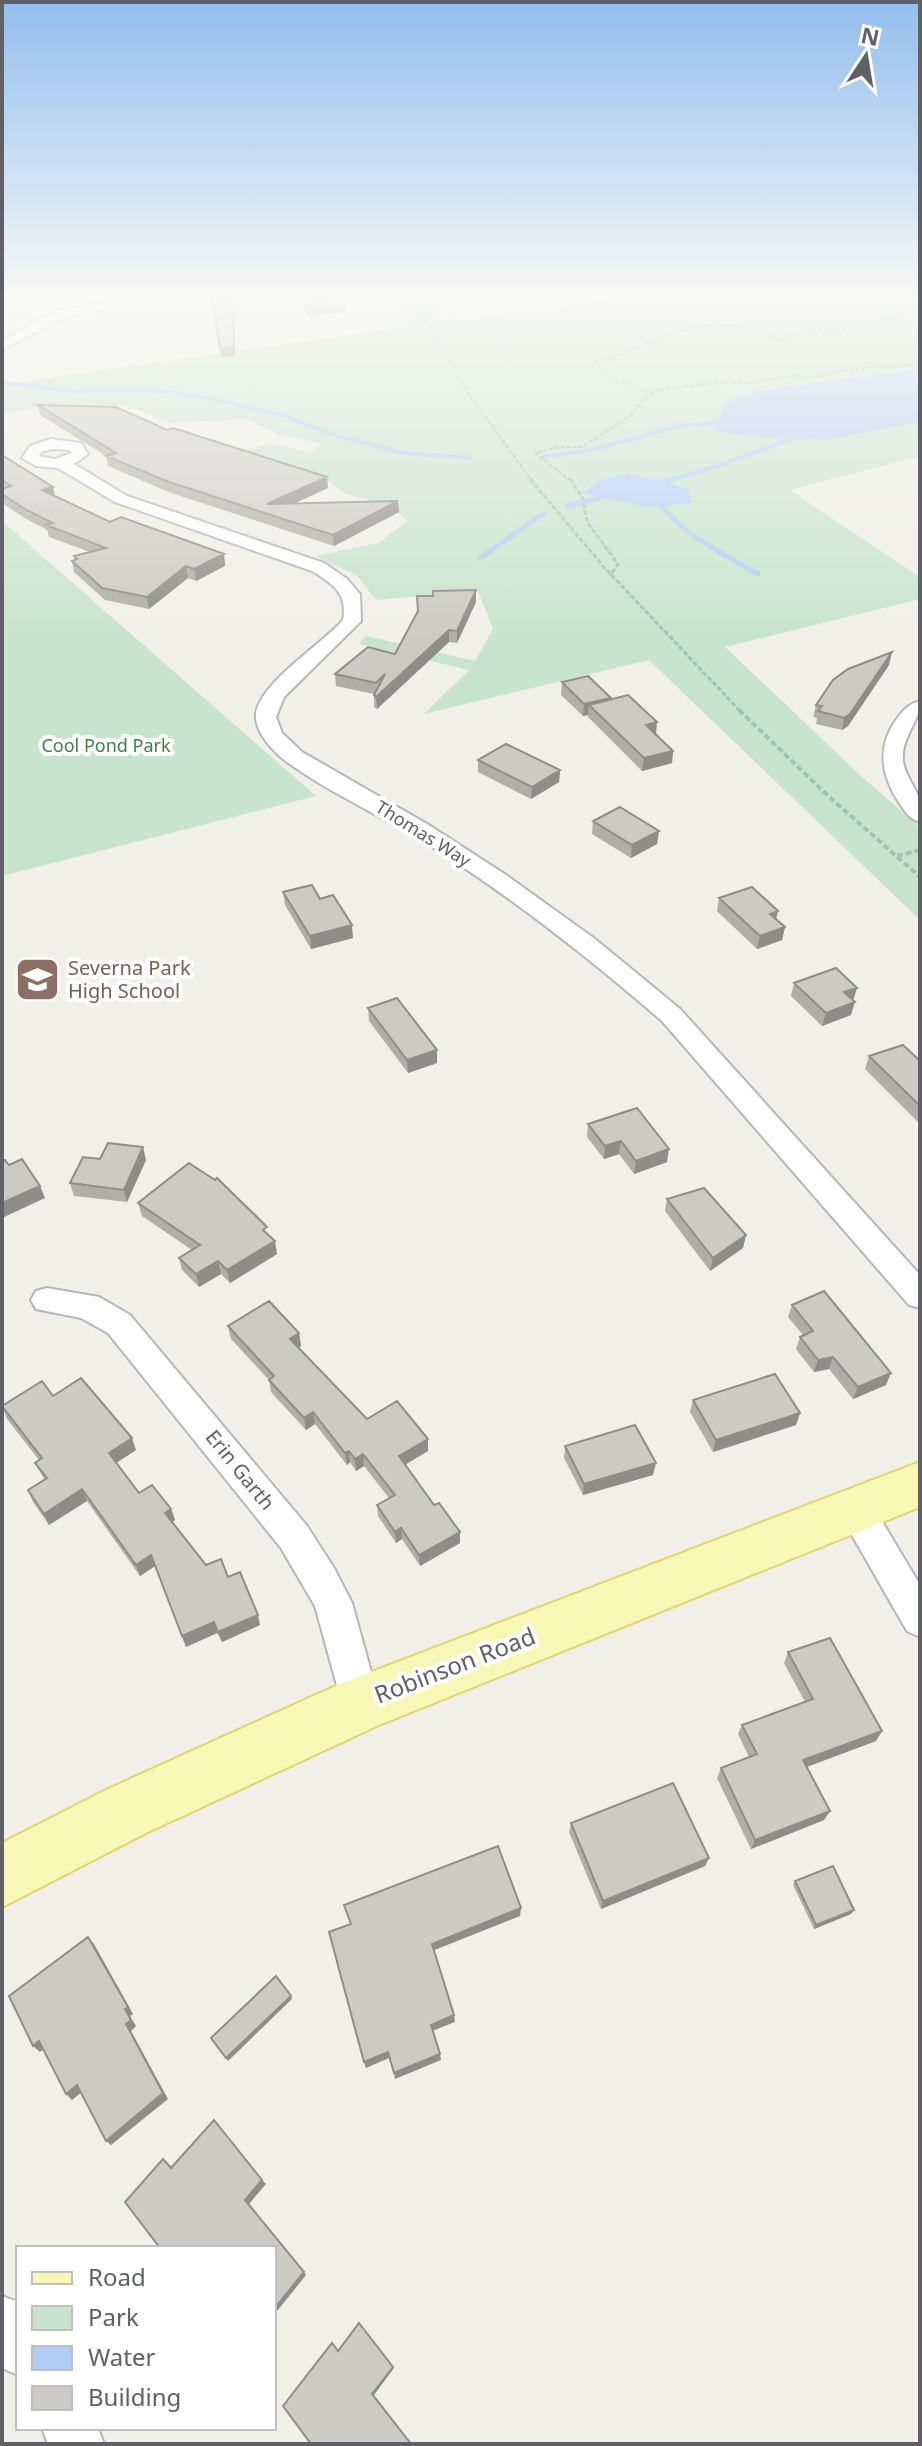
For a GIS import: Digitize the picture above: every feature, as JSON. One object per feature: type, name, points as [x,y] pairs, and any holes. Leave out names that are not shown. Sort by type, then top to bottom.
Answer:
[{"type":"main road","name":"Robinson Road","points":[[2,1876],[127,1811],[360,1704],[920,1484]]},
{"type":"street","name":"Thomas Way","points":[[62,463],[113,495],[318,567],[346,584],[353,594],[352,621],[285,685],[267,707],[266,716],[277,741],[294,757],[441,842],[632,981],[671,1015],[920,1296]]},
{"type":"street","points":[[920,707],[897,732],[893,774],[902,796],[920,815]]},
{"type":"street","name":"Erin Garth","points":[[47,1300],[88,1306],[119,1324],[294,1537],[333,1603],[360,1704]]},
{"type":"street","points":[[855,1509],[920,1619]]},
{"type":"street","points":[[2,2321],[16,2346]]},
{"type":"path","points":[[481,412],[610,576],[723,694],[920,877]]},
{"type":"path","points":[[610,576],[618,564],[587,522],[583,499],[569,478],[535,453],[559,447],[582,447],[634,412]]},
{"type":"path","points":[[896,857],[920,850]]},
{"type":"green space","points":[[143,412],[920,412],[920,456],[790,490],[920,577],[920,599],[725,647],[862,777],[920,827],[920,920],[649,660],[424,714],[469,670],[359,644],[366,636],[475,661],[493,629],[478,591],[376,600],[357,576],[315,556],[378,543],[408,521],[390,506],[346,494],[329,482],[229,454],[269,444],[310,452],[323,444],[278,434],[246,419],[170,423]]},
{"type":"green space","name":"Cool Pond Park","points":[[2,521],[316,796],[2,876]]},
{"type":"water","points":[[721,412],[920,412],[920,422],[826,440],[765,438],[714,431]]},
{"type":"water","points":[[628,473],[688,489],[692,503],[646,507],[584,493],[598,481]]},
{"type":"building","points":[[50,412],[127,412],[167,430],[173,428],[327,477],[267,504],[398,501],[333,535],[169,482],[106,456],[116,453]]},
{"type":"building","points":[[2,455],[53,487],[42,490],[110,522],[121,517],[224,554],[194,569],[186,566],[147,597],[102,588],[72,561],[77,559],[74,556],[106,548],[46,525],[53,523],[2,494],[2,489],[11,486],[2,480]]},
{"type":"building","points":[[476,590],[457,631],[449,630],[376,697],[374,695],[385,674],[376,683],[335,674],[368,647],[395,654],[418,611],[417,596],[433,596],[433,591]]},
{"type":"building","points":[[892,652],[850,714],[844,718],[818,711],[822,706],[816,705],[833,680],[848,669]]},
{"type":"building","points":[[588,676],[611,698],[584,704],[562,682]]},
{"type":"building","points":[[628,695],[657,722],[646,725],[673,751],[644,758],[589,705]]},
{"type":"building","points":[[506,744],[560,770],[532,787],[478,760]]},
{"type":"building","points":[[620,807],[659,831],[632,845],[593,821]]},
{"type":"building","points":[[312,885],[320,899],[333,895],[352,925],[310,936],[283,892]]},
{"type":"building","points":[[752,887],[778,911],[770,914],[785,927],[760,936],[719,898]]},
{"type":"building","points":[[836,968],[857,988],[844,992],[855,1002],[826,1013],[794,983]]},
{"type":"building","points":[[397,998],[437,1050],[407,1060],[368,1008]]},
{"type":"building","points":[[903,1045],[920,1061],[920,1106],[869,1056]]},
{"type":"building","points":[[637,1108],[669,1149],[636,1161],[621,1141],[605,1146],[588,1124]]},
{"type":"building","points":[[108,1143],[143,1147],[124,1190],[70,1183],[83,1157],[100,1159]]},
{"type":"building","points":[[22,1159],[40,1186],[2,1203],[2,1161],[9,1165]]},
{"type":"building","points":[[189,1163],[215,1180],[217,1178],[267,1227],[263,1230],[275,1241],[227,1270],[218,1261],[196,1274],[179,1258],[200,1245],[138,1203]]},
{"type":"building","points":[[704,1188],[746,1235],[713,1258],[667,1199]]},
{"type":"building","points":[[824,1291],[891,1373],[858,1387],[833,1357],[818,1360],[800,1337],[813,1331],[792,1305]]},
{"type":"building","points":[[269,1301],[299,1333],[290,1339],[367,1419],[397,1401],[428,1439],[399,1456],[434,1505],[439,1503],[460,1532],[419,1555],[401,1528],[395,1532],[377,1505],[395,1495],[363,1454],[355,1459],[349,1451],[345,1453],[313,1412],[304,1418],[269,1380],[274,1376],[228,1326]]},
{"type":"building","points":[[775,1374],[800,1413],[716,1440],[693,1400]]},
{"type":"building","points":[[81,1378],[132,1438],[109,1453],[139,1493],[152,1485],[171,1509],[165,1513],[206,1565],[221,1559],[228,1577],[240,1572],[258,1615],[218,1632],[214,1622],[182,1636],[151,1555],[136,1565],[82,1489],[44,1514],[28,1490],[47,1478],[35,1463],[42,1458],[2,1406],[42,1381],[53,1396]]},
{"type":"building","points":[[635,1425],[656,1463],[584,1484],[565,1446]]},
{"type":"building","points":[[830,1638],[882,1731],[803,1760],[830,1811],[755,1840],[721,1768],[757,1754],[742,1725],[813,1699],[788,1652]]},
{"type":"building","points":[[673,1783],[709,1858],[603,1901],[571,1823]]},
{"type":"building","points":[[498,1846],[521,1908],[432,1944],[454,2015],[431,2025],[440,2054],[394,2073],[388,2052],[364,2062],[329,1932],[351,1924],[344,1905]]},
{"type":"building","points":[[833,1866],[854,1910],[816,1925],[795,1881]]},
{"type":"building","points":[[88,1937],[128,2007],[125,2009],[131,2020],[126,2024],[163,2093],[106,2141],[77,2085],[66,2094],[39,2041],[33,2046],[9,1996]]},
{"type":"building","points":[[276,1976],[291,1996],[226,2058],[211,2038]]},
{"type":"building","points":[[214,2120],[262,2180],[245,2200],[304,2272],[276,2307],[276,2246],[158,2246],[125,2202],[163,2159],[171,2168]]},
{"type":"building","points":[[359,2323],[393,2367],[372,2394],[411,2444],[311,2444],[283,2406],[332,2343],[338,2351]]},
{"type":"waterway","points":[[269,412],[334,435],[404,453],[470,458]]},
{"type":"waterway","points":[[543,457],[596,449],[683,425],[727,423]]},
{"type":"waterway","points":[[666,481],[721,465],[798,436]]},
{"type":"waterway","points":[[653,485],[673,479]]},
{"type":"waterway","points":[[568,506],[611,495]]},
{"type":"waterway","points":[[654,495],[687,531],[758,574]]},
{"type":"waterway","points":[[480,558],[543,514]]},
{"type":"place","name":"Severna Park High School","points":[[37,980]]}]
